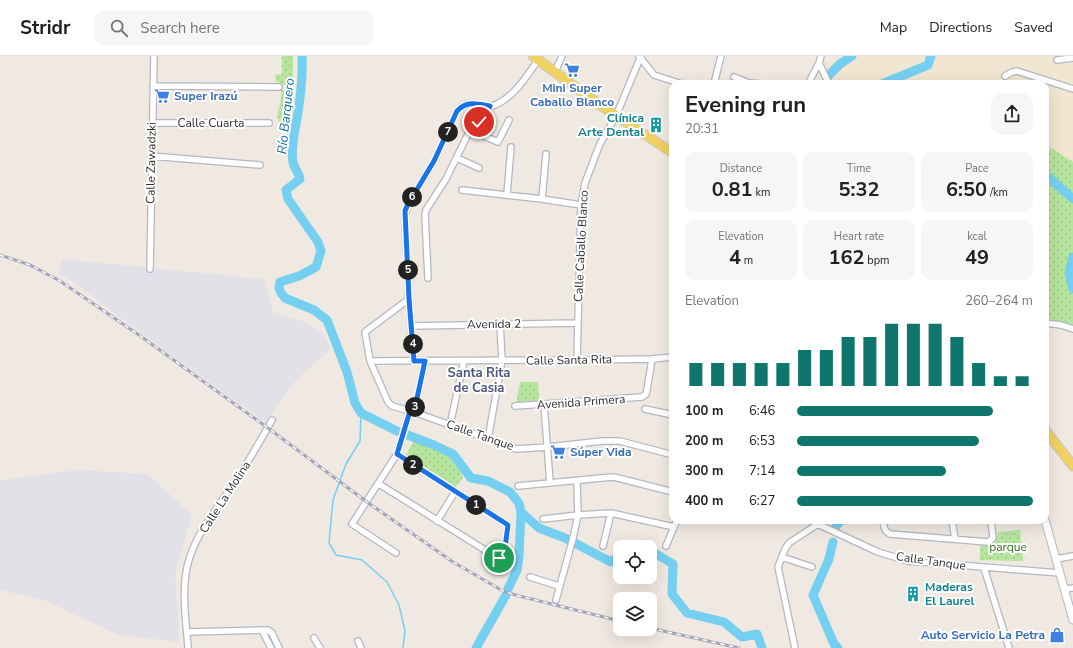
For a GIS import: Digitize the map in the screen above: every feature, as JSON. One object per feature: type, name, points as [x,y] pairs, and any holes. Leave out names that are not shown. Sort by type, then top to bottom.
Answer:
[{"type":"main road","points":[[536,58],[616,116],[669,150]]},
{"type":"main road","points":[[1049,435],[1073,466]]},
{"type":"street","name":"Calle Zawadzki","points":[[150,269],[154,56]]},
{"type":"street","points":[[555,72],[562,56]]},
{"type":"street","points":[[715,80],[721,56]]},
{"type":"street","points":[[810,80],[821,56]]},
{"type":"street","points":[[640,57],[654,75],[670,80]]},
{"type":"street","name":"Calle Caballo Blanco","points":[[577,360],[581,205],[585,183],[596,154],[616,116],[640,57]]},
{"type":"street","points":[[414,361],[405,217],[407,206],[434,161],[460,107],[472,103],[490,106],[498,103],[518,88],[536,58]]},
{"type":"street","points":[[1057,60],[1073,58]]},
{"type":"street","points":[[819,63],[827,80]]},
{"type":"street","points":[[1005,76],[1017,71],[1045,80]]},
{"type":"street","points":[[734,78],[740,80]]},
{"type":"street","points":[[1049,81],[1073,89]]},
{"type":"street","points":[[153,86],[279,87]]},
{"type":"street","points":[[428,278],[426,210],[446,179],[470,130],[479,122],[490,106]]},
{"type":"street","points":[[470,130],[498,142],[509,120]]},
{"type":"street","name":"Calle Cuarta","points":[[152,123],[269,123]]},
{"type":"street","points":[[507,194],[511,147]]},
{"type":"street","points":[[542,199],[546,154]]},
{"type":"street","points":[[151,156],[260,165]]},
{"type":"street","points":[[457,158],[479,168]]},
{"type":"street","points":[[462,190],[507,194],[581,205]]},
{"type":"street","name":"Calle Tanque","points":[[409,299],[365,332],[370,361],[388,402],[392,406],[516,449],[548,447],[602,440],[620,441],[669,454]]},
{"type":"street","name":"Avenida 2","points":[[411,326],[577,323]]},
{"type":"street","points":[[488,439],[502,360],[500,324]]},
{"type":"street","points":[[1049,324],[1061,325],[1073,329]]},
{"type":"street","name":"Calle Santa Rita","points":[[370,361],[577,360],[669,356]]},
{"type":"street","name":"Avenida Primera","points":[[515,406],[642,397],[646,394],[652,358]]},
{"type":"street","points":[[395,551],[350,523],[379,484],[397,454],[405,427],[412,412],[425,361]]},
{"type":"street","points":[[450,425],[464,361]]},
{"type":"street","points":[[544,404],[550,483]]},
{"type":"street","points":[[645,409],[669,415]]},
{"type":"street","name":"Calle La Molina","points":[[188,648],[184,586],[192,550],[210,516],[234,483],[272,420]]},
{"type":"street","points":[[379,484],[497,557],[502,557],[504,555],[508,525],[397,454]]},
{"type":"street","points":[[518,486],[618,478],[669,491]]},
{"type":"street","points":[[556,600],[578,515],[577,481]]},
{"type":"street","points":[[437,520],[455,492]]},
{"type":"street","points":[[603,546],[611,513]]},
{"type":"street","points":[[543,519],[611,513],[674,527]]},
{"type":"street","points":[[666,546],[675,524]]},
{"type":"street","points":[[795,648],[778,567],[789,543],[815,524]]},
{"type":"street","name":"Calle Tanque","points":[[822,524],[878,552],[908,561],[1060,573]]},
{"type":"street","points":[[884,524],[886,532],[890,534],[988,542],[993,538],[991,524]]},
{"type":"street","points":[[953,524],[955,539]]},
{"type":"street","points":[[1046,524],[1073,620]]},
{"type":"street","points":[[1056,559],[1073,556]]},
{"type":"street","points":[[782,557],[812,567]]},
{"type":"street","points":[[984,568],[1008,648]]},
{"type":"street","points":[[530,577],[559,586]]},
{"type":"street","points":[[1065,589],[1073,588]]},
{"type":"street","points":[[262,630],[271,648]]},
{"type":"street","points":[[187,632],[270,631],[279,648]]},
{"type":"street","points":[[314,638],[320,648]]},
{"type":"street","points":[[358,641],[361,648]]},
{"type":"shaded area","points":[[852,56],[1073,56],[1073,327],[1049,322],[1049,80],[830,80],[821,64],[822,59],[840,64]]},
{"type":"shaded area","points":[[63,259],[264,279],[273,312],[305,322],[325,336],[331,349],[296,380],[265,422],[130,325],[75,283],[58,274]]},
{"type":"shaded area","points":[[78,470],[148,474],[192,515],[175,574],[180,642],[119,635],[46,601],[0,590],[0,480]]},
{"type":"green space","points":[[282,56],[293,56],[293,87],[285,86],[282,83],[276,82],[275,75],[282,74]]},
{"type":"green space","points":[[281,90],[290,90],[288,99],[292,100],[289,126],[278,125],[279,119],[277,118],[281,99]]},
{"type":"green space","points":[[1049,147],[1073,162],[1073,325],[1049,320]]},
{"type":"green space","points":[[520,382],[538,382],[539,402],[516,403]]},
{"type":"green space","points":[[416,437],[454,451],[463,478],[455,487],[406,455]]},
{"type":"green space","name":"parque","points":[[1020,530],[1023,561],[980,560],[980,544],[987,545],[995,541],[999,532]]},
{"type":"waterway","name":"Río Barquero","points":[[302,56],[301,91],[292,150],[294,164],[300,179],[286,190],[288,199],[318,242],[321,251],[316,267],[299,276],[280,282],[279,288],[285,298],[314,310],[327,320],[347,372],[355,403],[361,413],[397,431],[453,454],[471,478],[488,481],[510,492],[519,503],[521,512],[519,557],[517,570],[508,589]]},
{"type":"waterway","points":[[828,76],[840,64],[852,56]]},
{"type":"waterway","points":[[892,80],[928,65],[931,56]]},
{"type":"waterway","points":[[1049,178],[1073,199]]},
{"type":"waterway","points":[[1073,257],[1069,273],[1073,289]]},
{"type":"waterway","points":[[361,413],[360,441],[346,464],[333,500],[329,543],[336,555],[362,560],[387,582],[399,605],[405,631],[403,648]]},
{"type":"waterway","points":[[521,512],[539,528],[565,538],[611,562],[613,560]]},
{"type":"waterway","points":[[833,542],[829,559],[813,595],[834,644],[838,648]]},
{"type":"waterway","points":[[657,554],[673,564],[672,594],[687,613],[724,622],[742,637],[757,634],[762,648]]},
{"type":"waterway","points":[[476,648],[506,595]]},
{"type":"railway","points":[[0,255],[30,265],[60,281],[139,335],[367,502],[453,562],[503,591],[613,619]]},
{"type":"railway","points":[[657,630],[739,648]]},
{"type":"place","name":"Mini Super Caballo Blanco","points":[[572,70]]},
{"type":"place","name":"Super Irazú","points":[[162,96]]},
{"type":"place","name":"Clínica Arte Dental","points":[[656,125]]},
{"type":"place","name":"Súper Vida","points":[[558,452]]},
{"type":"place","name":"Maderas El Laurel","points":[[913,594]]},
{"type":"place","name":"Auto Servicio La Petra","points":[[1057,635]]},
{"type":"district","name":"Santa Rita de Casia","points":[[479,380]]},
{"type":"route","points":[[479,122],[490,106],[472,103],[460,107],[434,161],[405,211],[409,299],[414,361],[425,361],[414,412],[410,411],[397,454],[508,525],[504,555],[499,558]]}]
